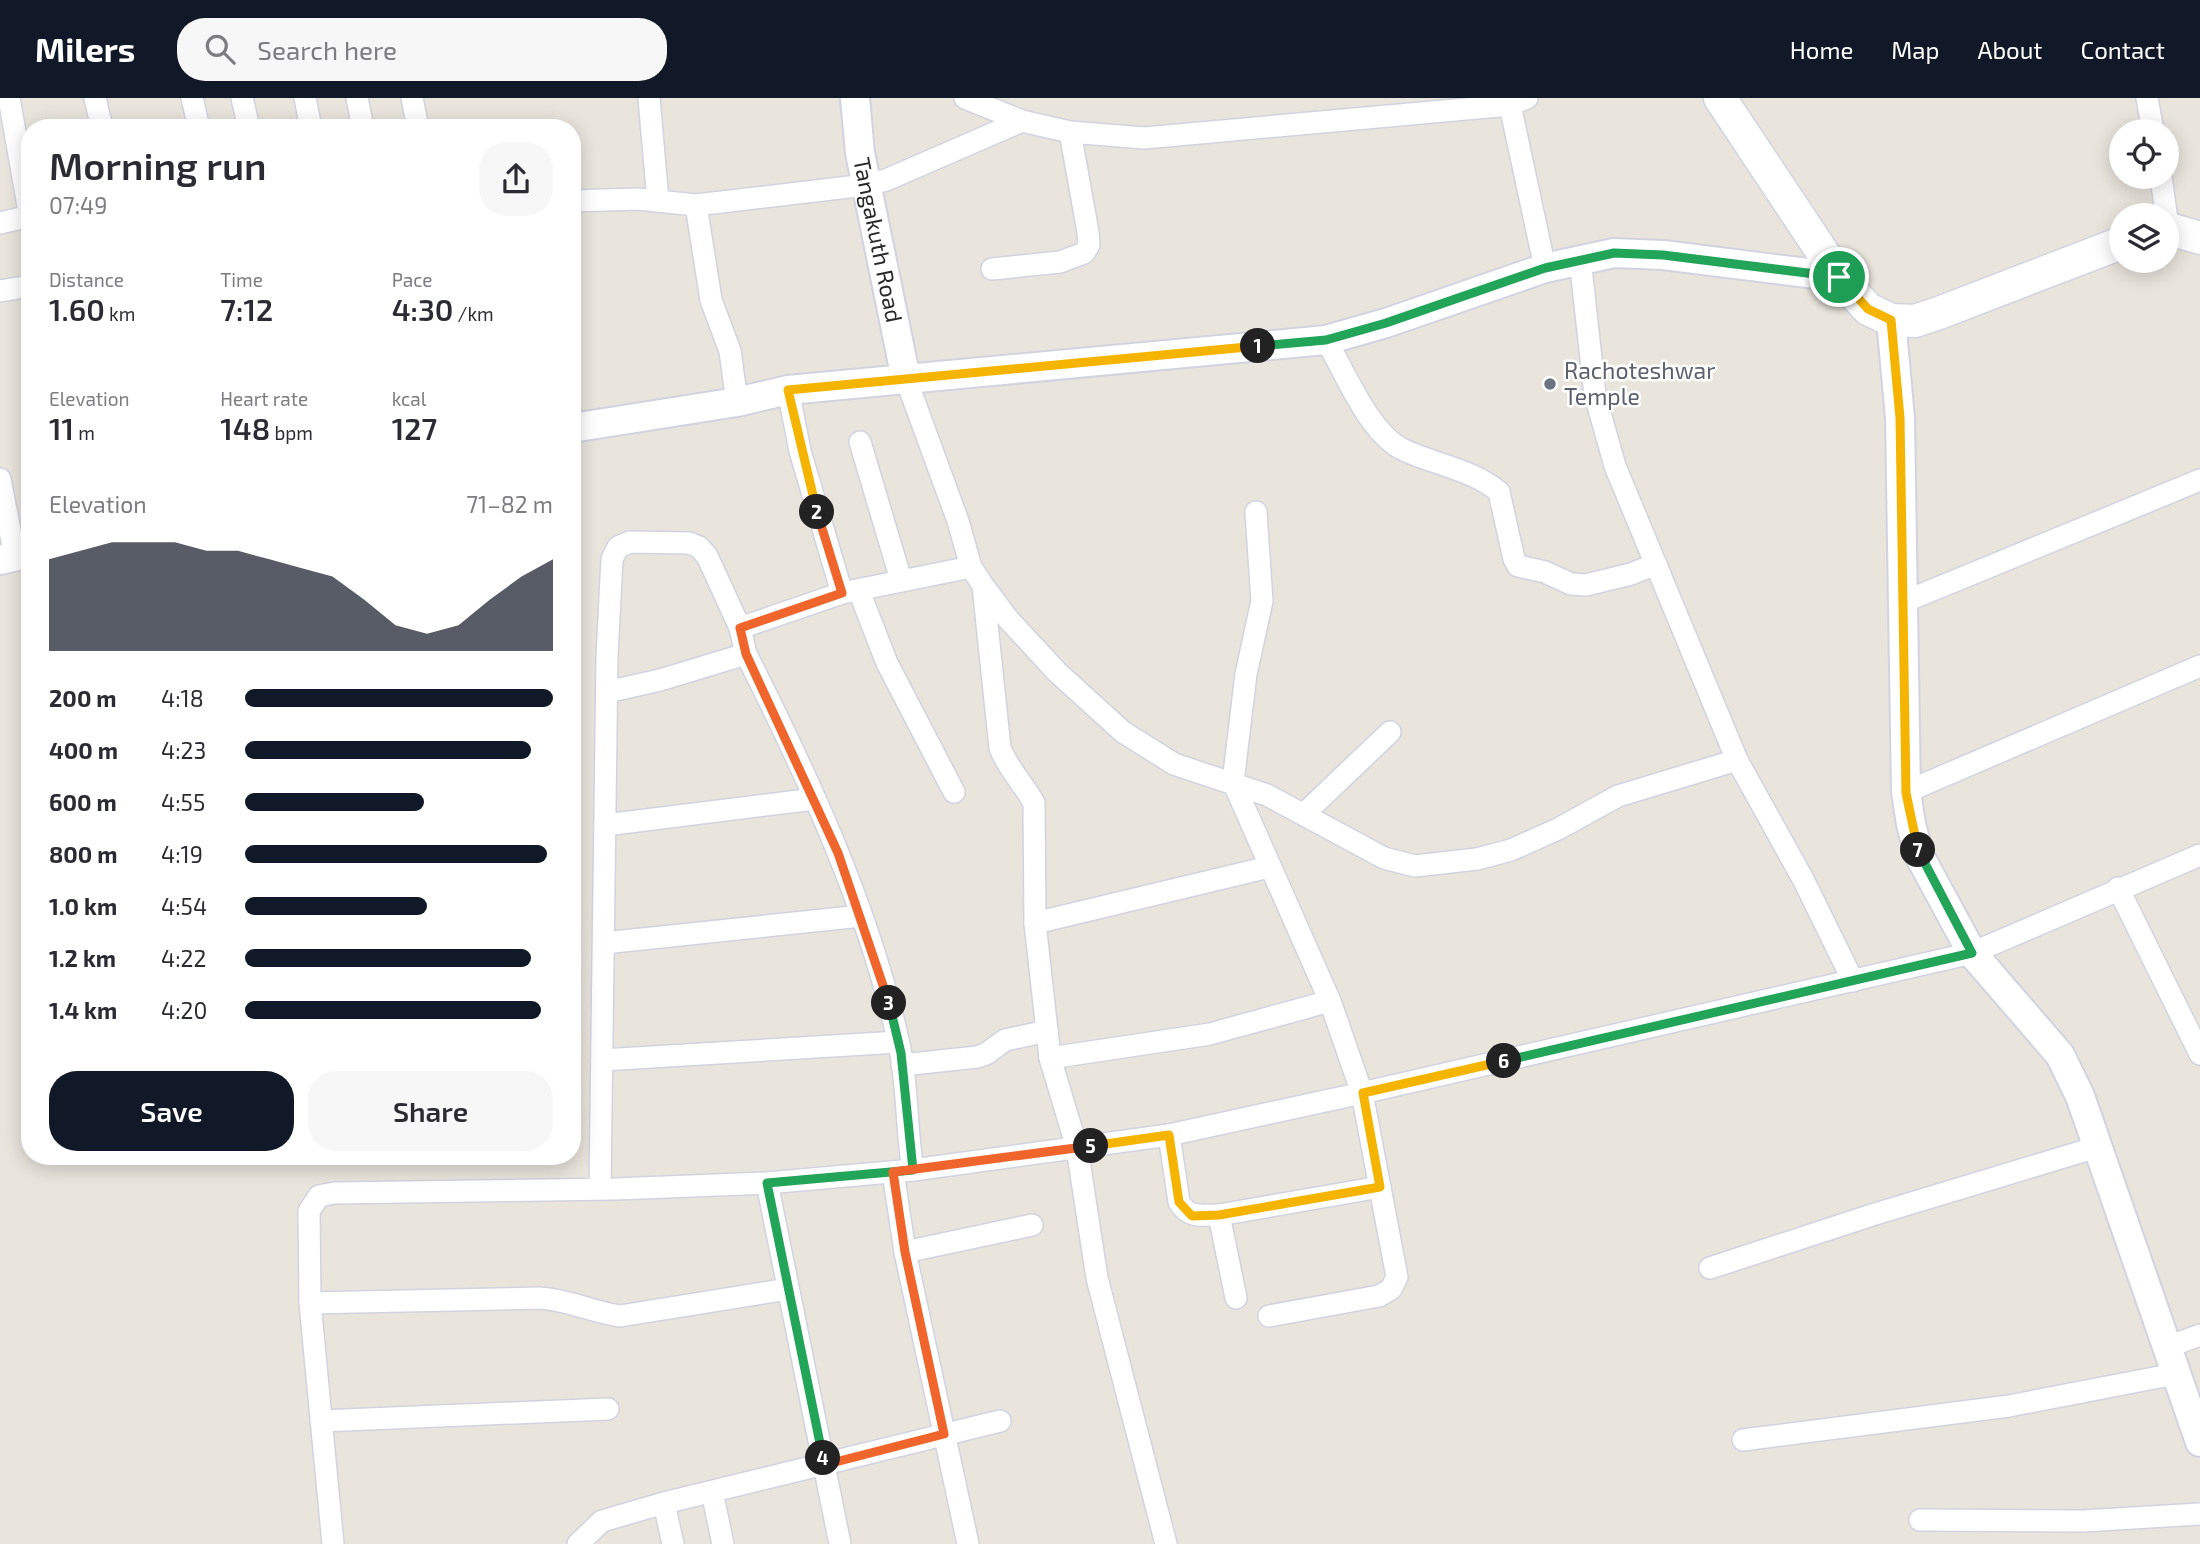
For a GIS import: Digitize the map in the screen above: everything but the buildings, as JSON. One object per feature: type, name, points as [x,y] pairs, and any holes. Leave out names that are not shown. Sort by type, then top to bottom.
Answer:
[{"type":"main road","points":[[1720,98],[1839,277],[1868,309],[1891,320],[1915,321],[2109,248]]},
{"type":"main road","points":[[2179,232],[2200,238]]},
{"type":"street","points":[[9,98],[21,166]]},
{"type":"street","points":[[95,98],[100,119]]},
{"type":"street","points":[[192,98],[197,119]]},
{"type":"street","points":[[242,98],[247,119]]},
{"type":"street","points":[[304,98],[309,119]]},
{"type":"street","points":[[357,98],[361,119]]},
{"type":"street","points":[[412,98],[416,119]]},
{"type":"street","points":[[649,98],[658,201]]},
{"type":"street","name":"Tangakuth Road","points":[[855,98],[866,186],[906,379]]},
{"type":"street","points":[[965,98],[1022,121],[1070,132],[1144,138],[1519,101],[1545,268]]},
{"type":"street","points":[[2147,98],[2151,119]]},
{"type":"street","points":[[581,201],[658,201],[696,205],[866,186],[886,180],[1022,121]]},
{"type":"street","points":[[992,269],[1060,262],[1084,253],[1089,245],[1070,132]]},
{"type":"street","points":[[696,205],[711,300],[730,351],[737,401]]},
{"type":"street","points":[[0,223],[21,219]]},
{"type":"street","points":[[581,427],[788,390],[1326,340],[1386,323],[1545,268],[1614,253],[1663,255],[1839,277]]},
{"type":"street","points":[[1580,259],[1590,365],[1604,433],[1737,760],[1816,904],[1853,981]]},
{"type":"street","points":[[0,291],[21,288]]},
{"type":"street","points":[[1891,320],[1900,418],[1906,793],[1919,855],[1972,953],[2060,1055],[2080,1096],[2200,1442]]},
{"type":"street","points":[[1326,340],[1372,420],[1387,439],[1403,450],[1471,477],[1499,492],[1514,559],[1518,566],[1551,574],[1571,584],[1586,585],[1631,574],[1656,564]]},
{"type":"street","points":[[906,379],[976,575],[1000,748],[1007,766],[1026,787],[1034,803],[1035,923],[1050,1058],[1077,1148],[1097,1278],[1166,1544]]},
{"type":"street","points":[[788,390],[800,452],[850,592],[954,792]]},
{"type":"street","points":[[860,442],[901,580]]},
{"type":"street","points":[[0,479],[15,556]]},
{"type":"street","points":[[1902,603],[2200,480]]},
{"type":"street","points":[[1256,512],[1262,601],[1246,674],[1233,782],[1331,1001],[1363,1093],[1395,1257],[1396,1277],[1391,1289],[1379,1296],[1269,1316]]},
{"type":"street","points":[[600,1188],[607,692],[612,559],[618,547],[630,542],[689,543],[699,547],[707,556],[740,628],[746,654],[814,799],[861,916],[887,994],[902,1065],[905,1252],[968,1544]]},
{"type":"street","points":[[740,628],[850,592],[901,580],[976,575]]},
{"type":"street","points":[[976,575],[1008,619],[1057,672],[1123,732],[1174,764],[1267,795],[1384,858],[1415,866],[1465,860],[1511,850],[1558,829],[1618,796],[1737,760]]},
{"type":"street","points":[[607,692],[660,680],[746,654]]},
{"type":"street","points":[[1906,793],[2200,666]]},
{"type":"street","points":[[1304,814],[1390,732]]},
{"type":"street","points":[[605,825],[814,799]]},
{"type":"street","points":[[333,1544],[310,1303],[309,1211],[319,1196],[334,1193],[767,1183],[903,1171],[1169,1135],[1972,953],[2200,855]]},
{"type":"street","points":[[1035,923],[1269,867]]},
{"type":"street","points":[[2118,888],[2200,1054]]},
{"type":"street","points":[[604,943],[861,916]]},
{"type":"street","points":[[1050,1058],[1210,1034],[1331,1001]]},
{"type":"street","points":[[902,1065],[986,1054],[1005,1040],[1047,1031]]},
{"type":"street","points":[[602,1060],[898,1042]]},
{"type":"street","points":[[1169,1135],[1179,1202],[1192,1216],[1219,1215],[1380,1187]]},
{"type":"street","points":[[1710,1268],[1872,1215],[2097,1147]]},
{"type":"street","points":[[767,1183],[840,1544]]},
{"type":"street","points":[[1219,1215],[1236,1298]]},
{"type":"street","points":[[905,1252],[1032,1225]]},
{"type":"street","points":[[310,1303],[566,1299],[601,1313],[620,1316],[788,1289]]},
{"type":"street","points":[[1743,1440],[2009,1406],[2170,1361],[2200,1335]]},
{"type":"street","points":[[321,1422],[608,1409]]},
{"type":"street","points":[[578,1544],[602,1521],[664,1503],[1000,1421]]},
{"type":"street","points":[[712,1492],[723,1544]]},
{"type":"street","points":[[664,1503],[673,1544]]},
{"type":"street","points":[[1920,1520],[2083,1521],[2200,1514]]},
{"type":"place","name":"Rachoteshwar Temple","points":[[1550,384]]},
{"type":"route","points":[[1839,277],[1757,269],[1663,255],[1614,253],[1545,268],[1386,323],[1326,340],[788,390],[800,452],[842,593],[740,628],[746,654],[773,707],[838,853],[887,994],[901,1053],[907,1133],[913,1170],[767,1183],[824,1465],[944,1434],[905,1252],[893,1172],[913,1170],[989,1158],[1169,1135],[1179,1202],[1192,1216],[1219,1215],[1380,1187],[1363,1093],[1972,953],[1919,855],[1906,793],[1900,418],[1891,320],[1868,309],[1839,277]]}]
